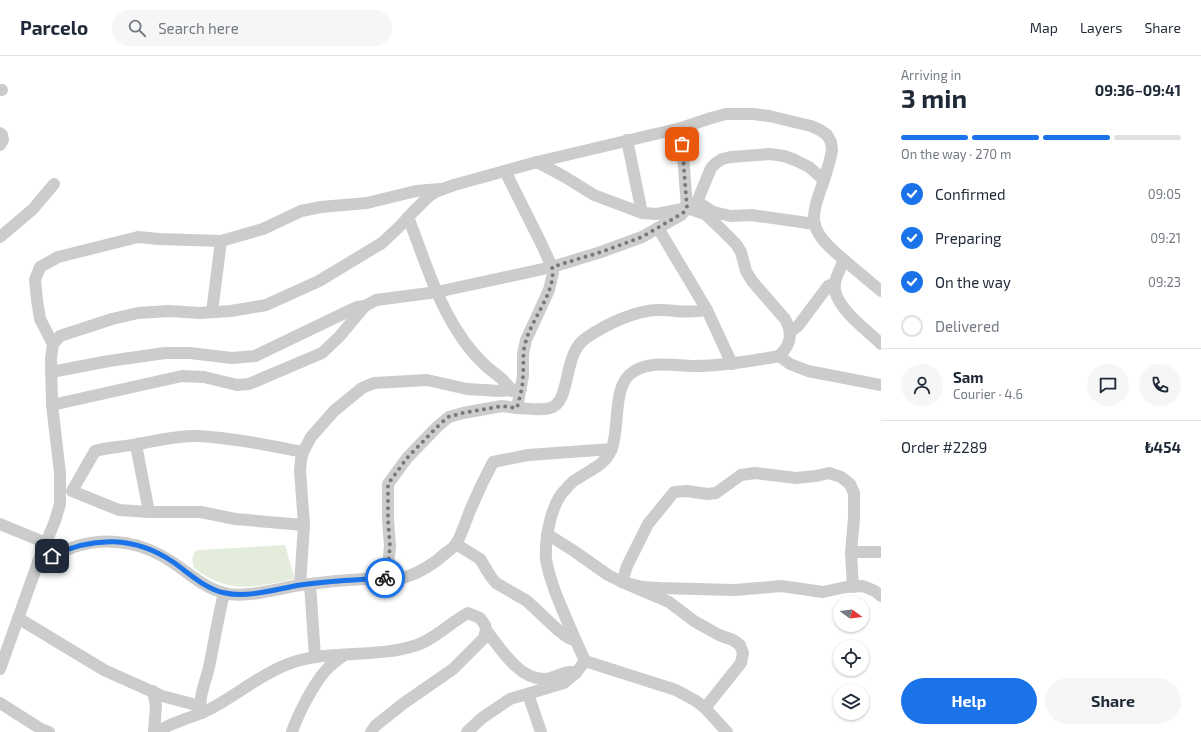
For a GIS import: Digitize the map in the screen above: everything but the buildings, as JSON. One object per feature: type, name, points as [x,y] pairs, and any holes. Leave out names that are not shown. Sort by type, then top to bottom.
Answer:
[{"type":"street","points":[[66,491],[60,473],[52,404],[51,358],[53,344],[60,336],[112,319],[138,313],[169,311],[200,313],[231,311],[266,305],[319,281],[382,243],[427,198],[435,192],[454,185],[537,162],[681,128],[726,114],[738,113],[769,116],[820,130],[827,135],[831,142],[830,160],[816,208],[814,217],[815,224],[820,236],[844,260],[881,291]]},
{"type":"street","points":[[681,128],[692,205],[718,226],[736,244],[741,252],[746,271],[752,281],[785,319],[790,332],[788,344],[785,351],[779,356],[732,364],[652,366],[641,368],[632,372],[626,377],[621,386],[615,437],[612,449],[604,462],[576,479],[564,490],[557,500],[552,512],[547,534],[546,560],[549,573],[562,608],[575,641],[585,661],[676,690],[706,708],[727,732]]},
{"type":"street","points":[[0,133],[3,140],[0,145]]},
{"type":"street","points":[[627,140],[642,213]]},
{"type":"street","points":[[52,404],[182,376],[204,377],[237,385],[249,384],[322,354],[339,337],[365,306],[376,300],[437,292],[552,267],[601,252],[642,237],[681,215],[692,205],[711,168],[722,159],[770,154],[784,156],[809,167],[824,180]]},
{"type":"street","points":[[537,162],[594,195],[642,213],[657,214],[692,205],[731,216],[758,215],[815,224]]},
{"type":"street","points":[[505,171],[541,242],[552,267],[553,273],[549,290],[526,340],[523,354],[523,376],[516,390],[517,408]]},
{"type":"street","points":[[0,237],[33,209],[54,184]]},
{"type":"street","points":[[53,344],[40,319],[35,280],[40,267],[58,257],[138,237],[159,240],[221,241],[263,229],[301,211],[321,207],[367,203],[416,191],[443,189]]},
{"type":"street","points":[[408,217],[437,292],[448,316],[468,346],[489,368],[516,390]]},
{"type":"street","points":[[658,228],[707,310],[732,364]]},
{"type":"street","points":[[212,312],[221,241]]},
{"type":"street","points":[[844,260],[834,283],[836,294],[842,306],[881,344]]},
{"type":"street","points":[[790,332],[798,326],[828,286],[834,283]]},
{"type":"street","points":[[51,372],[109,361],[165,353],[190,353],[232,358],[255,356],[357,307],[365,306]]},
{"type":"street","points":[[387,578],[390,546],[388,484],[407,458],[448,417],[502,406],[544,409],[556,406],[561,401],[563,395],[573,354],[584,340],[616,322],[640,313],[657,310],[691,313],[707,310]]},
{"type":"street","points":[[779,356],[790,364],[808,371],[881,385]]},
{"type":"street","points":[[315,657],[305,585],[304,525],[300,470],[303,452],[311,436],[334,411],[362,388],[374,383],[427,380],[467,388],[500,391],[516,390]]},
{"type":"street","points":[[0,670],[60,504],[66,491],[95,451],[107,448],[136,445],[161,439],[197,436],[253,442],[303,452]]},
{"type":"street","points":[[136,445],[149,512]]},
{"type":"street","points":[[38,562],[65,550],[90,543],[118,542],[134,544],[162,555],[200,582],[224,593],[244,594],[332,581],[401,578],[422,571],[438,560],[456,544],[478,491],[493,462],[528,454],[612,449]]},
{"type":"street","points":[[622,582],[627,566],[648,524],[674,492],[687,491],[707,494],[716,493],[741,475],[755,473],[796,478],[829,473],[841,477],[850,484],[854,493],[854,518],[851,552],[853,587]]},
{"type":"street","points":[[66,491],[119,510],[149,512],[201,512],[235,519],[304,525]]},
{"type":"street","points":[[0,524],[46,543]]},
{"type":"street","points":[[547,534],[608,575],[669,602],[694,621],[740,645],[744,653],[741,663],[706,708]]},
{"type":"street","points":[[456,544],[480,559],[496,583],[527,601],[567,638],[575,641]]},
{"type":"street","points":[[851,552],[881,552]]},
{"type":"street","points":[[622,582],[643,587],[659,588],[735,590],[781,586],[823,592],[846,587],[863,586],[875,591],[881,596]]},
{"type":"street","points":[[201,710],[224,593]]},
{"type":"street","points":[[153,692],[156,706],[156,732],[227,699],[264,675],[296,662],[315,657],[398,650],[418,645],[468,613],[480,618],[485,625],[486,630],[510,660],[527,674],[541,679],[553,677],[568,671],[576,673]]},
{"type":"street","points":[[18,618],[104,670],[162,696],[201,710]]},
{"type":"street","points":[[371,732],[375,726],[404,704],[453,670],[484,638],[486,630]]},
{"type":"street","points":[[292,732],[296,720],[313,689],[326,670],[344,655]]},
{"type":"street","points":[[466,732],[482,718],[510,699],[564,683],[576,673],[585,661]]},
{"type":"street","points":[[528,694],[541,732]]},
{"type":"street","points":[[0,704],[41,729],[49,732]]},
{"type":"green space","points":[[285,545],[295,579],[255,586],[243,587],[219,582],[207,577],[194,568],[192,560],[197,550]]},
{"type":"way so far","points":[[385,578],[387,578],[390,546],[388,484],[407,458],[448,417],[502,406],[517,408],[524,368],[524,347],[529,331],[549,290],[552,281],[552,267],[601,252],[642,237],[681,215],[687,208],[682,144]]},
{"type":"route","points":[[52,556],[65,550],[90,543],[118,542],[134,544],[162,555],[211,588],[224,593],[235,594],[332,581],[385,578]]}]
